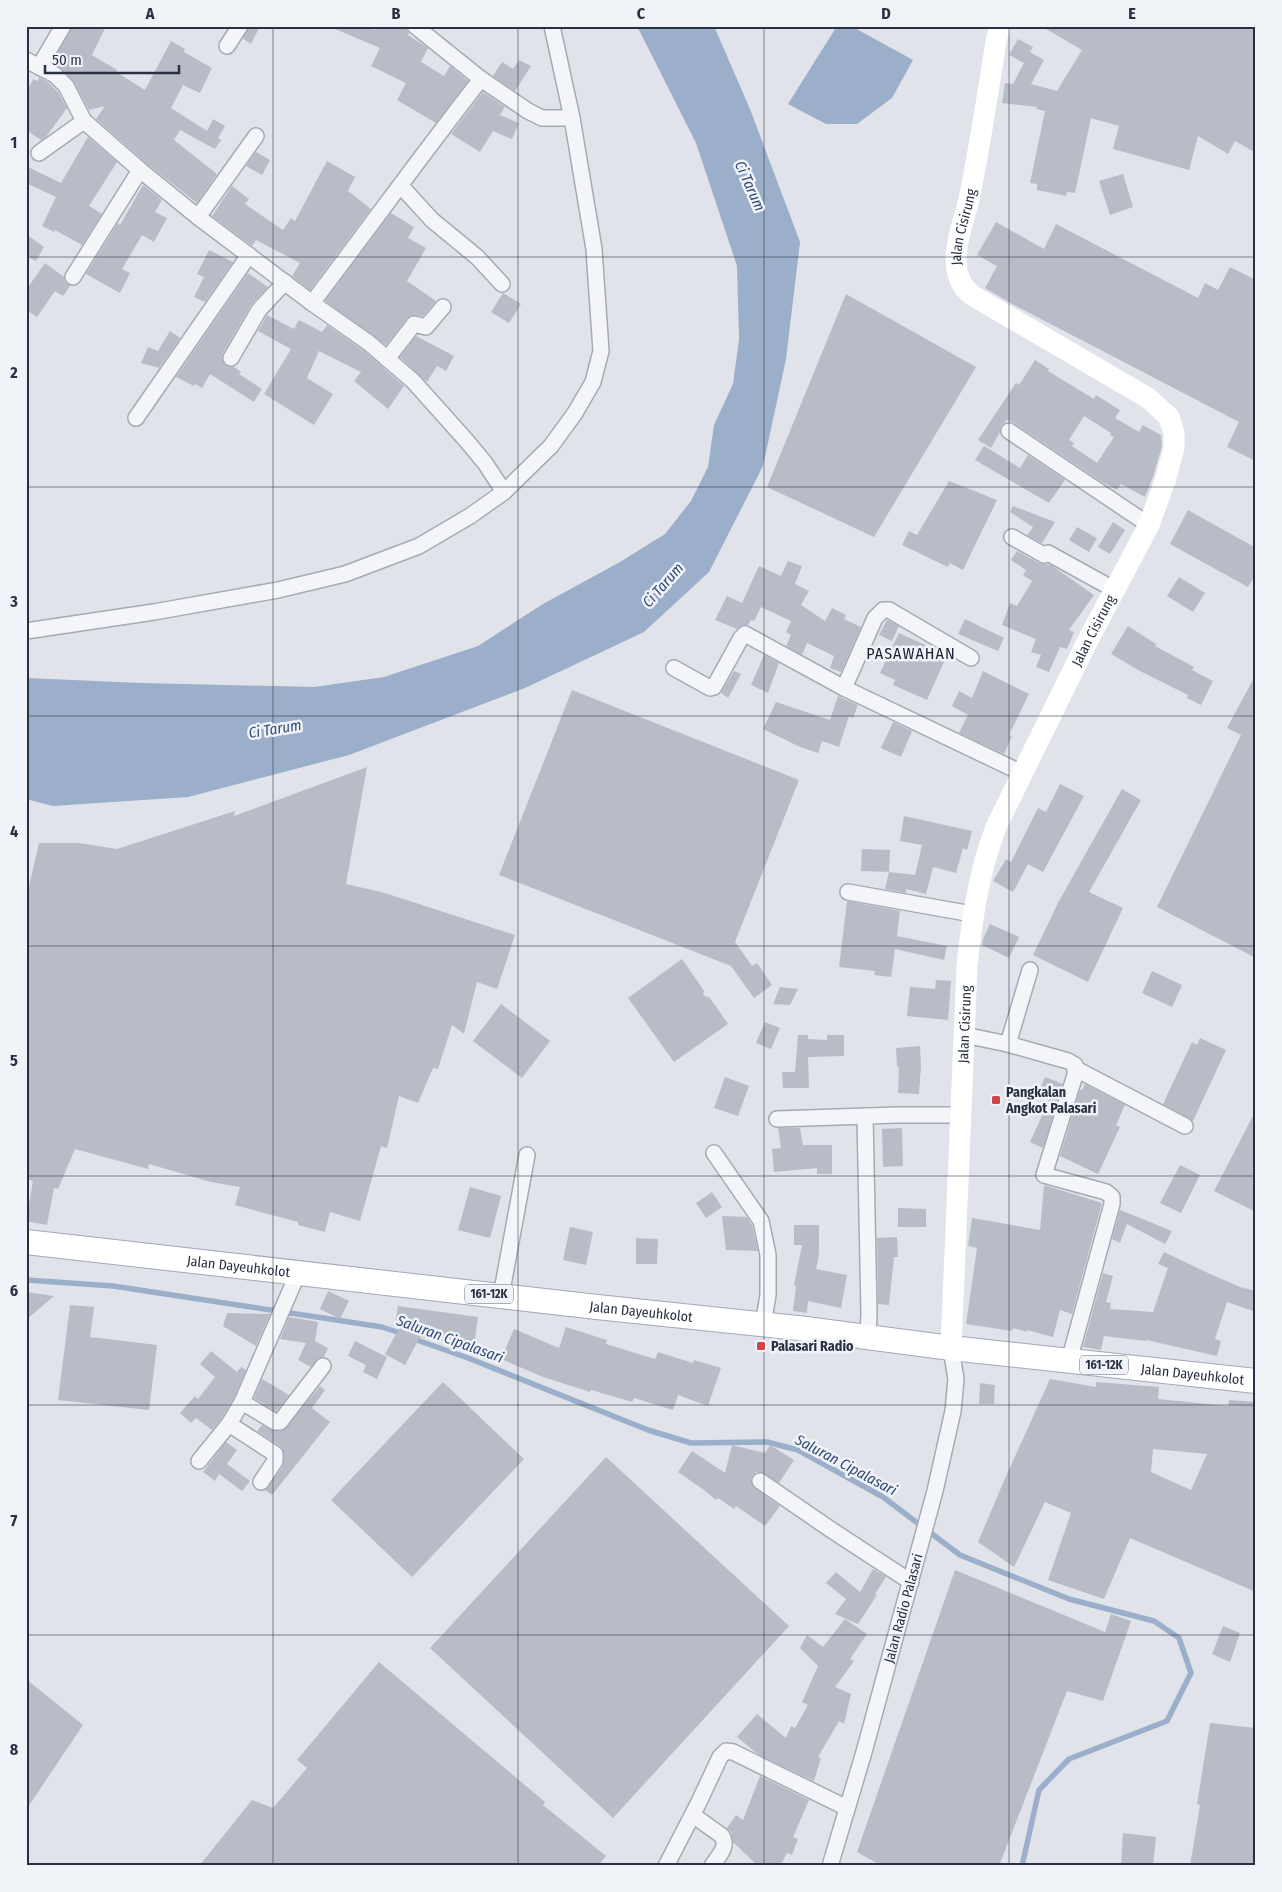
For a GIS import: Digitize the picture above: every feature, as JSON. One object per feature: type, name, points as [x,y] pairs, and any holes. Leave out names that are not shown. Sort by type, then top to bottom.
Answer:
[{"type":"main road","name":"Jalan Cisirung","points":[[951,1348],[966,966],[972,914],[987,849],[1022,773],[1149,524],[1165,481],[1174,448],[1174,433],[1169,417],[1148,398],[968,293],[961,284],[957,271],[956,256],[970,191],[1000,26]]},
{"type":"main road","name":"Jalan Dayeuhkolot","points":[[26,1242],[1256,1381]]},
{"type":"street","points":[[62,26],[33,64],[55,75],[66,86],[84,121],[198,217],[312,303],[369,343],[426,395],[485,463],[504,492]]},
{"type":"street","points":[[227,46],[240,26]]},
{"type":"street","points":[[414,26],[482,79],[528,111],[542,118],[572,118]]},
{"type":"street","points":[[26,632],[278,590],[345,574],[419,546],[470,516],[504,492],[551,446],[576,413],[592,382],[601,351],[594,250],[572,118],[552,26]]},
{"type":"street","points":[[312,303],[401,186],[415,164],[482,79]]},
{"type":"street","points":[[38,153],[84,121]]},
{"type":"street","points":[[198,217],[256,136]]},
{"type":"street","points":[[73,277],[140,170]]},
{"type":"street","points":[[401,186],[432,220],[476,257],[502,284]]},
{"type":"street","points":[[136,418],[249,255]]},
{"type":"street","points":[[232,358],[258,310],[285,282]]},
{"type":"street","points":[[387,359],[414,324],[426,327],[444,307]]},
{"type":"street","points":[[1009,430],[1149,524]]},
{"type":"street","points":[[1012,537],[1044,555],[1048,553],[1115,590]]},
{"type":"street","points":[[844,688],[873,623],[883,610],[889,610],[971,658]]},
{"type":"street","points":[[674,668],[710,688],[714,687],[741,638],[746,634],[844,688],[1022,773]]},
{"type":"street","points":[[848,892],[972,914]]},
{"type":"street","points":[[1008,1044],[1030,970]]},
{"type":"street","points":[[964,1035],[1008,1044],[1068,1061],[1075,1065],[1076,1069],[1185,1126]]},
{"type":"street","points":[[1069,1361],[1112,1204],[1112,1197],[1106,1192],[1044,1176],[1076,1069]]},
{"type":"street","points":[[777,1119],[960,1115]]},
{"type":"street","points":[[865,1116],[868,1337]]},
{"type":"street","points":[[714,1153],[761,1221],[768,1255],[768,1295],[764,1325]]},
{"type":"street","points":[[501,1296],[527,1155]]},
{"type":"street","points":[[199,1461],[229,1424],[242,1402],[298,1273]]},
{"type":"street","name":"Jalan Radio Palasari","points":[[830,1866],[864,1752],[935,1491],[953,1411],[956,1379],[951,1348]]},
{"type":"street","points":[[242,1402],[275,1422],[280,1422],[323,1366]]},
{"type":"street","points":[[229,1424],[275,1454],[275,1461],[261,1482]]},
{"type":"street","points":[[760,1481],[830,1530],[911,1582]]},
{"type":"street","points":[[666,1866],[693,1815],[720,1757],[729,1751],[847,1808]]},
{"type":"street","points":[[693,1815],[726,1841],[725,1846],[712,1866]]},
{"type":"water","name":"Ci Tarum","points":[[637,26],[714,26],[750,109],[800,242],[786,359],[763,466],[709,572],[644,632],[525,688],[349,755],[188,797],[53,806],[26,799],[26,678],[314,687],[384,677],[478,646],[543,604],[620,562],[665,534],[691,501],[708,467],[714,425],[733,384],[739,339],[737,266],[696,143]]},
{"type":"water","points":[[837,26],[851,26],[913,60],[892,98],[857,124],[826,124],[788,104]]},
{"type":"building","points":[[72,26],[106,26],[92,55],[145,90],[171,41],[185,49],[184,52],[212,68],[200,93],[183,85],[171,108],[207,131],[213,119],[225,126],[218,138],[221,140],[215,149],[180,130],[174,140],[217,174],[197,203],[146,163],[96,119],[105,106],[89,110],[73,80],[61,68],[52,63]]},
{"type":"building","points":[[249,26],[260,26],[251,44],[243,39]]},
{"type":"building","points":[[328,26],[365,26],[375,30],[377,26],[406,26],[408,35],[428,48],[421,62],[444,76],[450,66],[468,81],[436,123],[397,100],[406,83],[371,66],[380,48]]},
{"type":"building","points":[[1041,26],[1256,26],[1256,153],[1235,141],[1228,154],[1198,136],[1189,170],[1113,149],[1119,126],[1091,118],[1075,193],[1067,192],[1066,196],[1037,190],[1037,184],[1030,183],[1045,111],[1036,109],[1037,107],[1002,103],[1005,83],[1013,84],[1024,63],[1009,55],[1018,39],[1033,47],[1030,52],[1044,60],[1031,84],[1057,91],[1082,50]]},
{"type":"building","points":[[519,60],[531,66],[515,91],[493,76],[502,62],[513,69]]},
{"type":"building","points":[[39,77],[58,92],[67,108],[46,137],[41,140],[26,130],[26,84],[30,86],[33,79],[38,81]]},
{"type":"building","points":[[483,92],[505,107],[500,115],[519,123],[512,139],[493,131],[480,152],[451,134]]},
{"type":"building","points":[[88,137],[117,162],[89,206],[102,214],[82,245],[55,230],[54,232],[42,226],[56,197],[26,183],[26,166],[61,183]]},
{"type":"building","points":[[256,152],[270,160],[262,175],[246,166]]},
{"type":"building","points":[[327,161],[355,177],[348,191],[371,209],[310,290],[292,276],[300,263],[256,240],[252,246],[212,216],[232,186],[249,199],[245,204],[283,230],[291,218],[295,221]]},
{"type":"building","points":[[1123,174],[1133,207],[1110,215],[1099,181]]},
{"type":"building","points":[[143,185],[162,200],[155,212],[167,218],[154,242],[142,235],[122,269],[130,273],[120,293],[86,274],[118,223],[120,225]]},
{"type":"building","points":[[391,213],[414,227],[408,238],[426,248],[407,281],[436,301],[423,316],[411,315],[407,318],[386,345],[325,301]]},
{"type":"building","points":[[996,222],[1044,249],[1056,224],[1198,298],[1205,283],[1218,290],[1230,267],[1256,280],[1256,461],[1227,447],[1239,422],[1014,305],[985,288],[997,266],[977,255]]},
{"type":"building","points":[[26,234],[44,247],[36,261],[26,256]]},
{"type":"building","points":[[209,250],[233,262],[205,302],[194,297],[204,277],[197,274]]},
{"type":"building","points":[[45,263],[64,277],[65,282],[70,286],[63,296],[55,291],[37,317],[26,310],[26,290]]},
{"type":"building","points":[[248,273],[268,287],[251,305],[223,353],[222,358],[226,366],[234,367],[241,372],[239,374],[262,389],[254,402],[210,374],[202,388],[176,377]]},
{"type":"building","points":[[503,293],[521,304],[509,323],[491,312]]},
{"type":"building","points":[[846,294],[976,367],[874,537],[767,487]]},
{"type":"building","points":[[267,315],[294,329],[299,320],[322,332],[327,325],[363,350],[404,386],[388,409],[354,381],[361,372],[319,351],[307,378],[333,394],[314,425],[264,394],[291,349],[258,331]]},
{"type":"building","points":[[170,331],[180,338],[159,368],[141,363],[148,347],[158,351]]},
{"type":"building","points":[[416,336],[454,356],[446,371],[437,366],[427,382],[400,357]]},
{"type":"building","points":[[1035,360],[1049,369],[1048,371],[1094,399],[1096,395],[1120,410],[1115,418],[1139,432],[1143,425],[1161,435],[1162,446],[1145,497],[1121,484],[1117,490],[1102,482],[1007,420],[1001,426],[1000,432],[991,448],[978,440],[1016,383],[1019,385]],"holes":[[[1084,416],[1111,433],[1110,435],[1114,437],[1097,463],[1072,446],[1074,443],[1069,440]]]},
{"type":"building","points":[[984,446],[1020,468],[1028,455],[1065,480],[1049,503],[975,460]]},
{"type":"building","points":[[949,481],[997,500],[963,570],[950,563],[948,567],[902,545],[909,531],[917,535]]},
{"type":"building","points":[[1013,506],[1055,522],[1042,543],[1027,535],[1033,527],[1010,512]]},
{"type":"building","points":[[1188,510],[1256,548],[1256,574],[1248,587],[1170,544]]},
{"type":"building","points":[[1113,522],[1125,530],[1110,554],[1098,547]]},
{"type":"building","points":[[1077,527],[1097,538],[1089,552],[1069,540]]},
{"type":"building","points":[[1017,551],[1039,563],[1051,565],[1094,595],[1069,630],[1074,632],[1067,649],[1060,647],[1049,672],[1036,667],[1041,655],[1031,652],[1036,639],[1002,625],[1010,603],[1017,606],[1032,581],[1023,575],[1026,570],[1011,560]]},
{"type":"building","points":[[788,561],[802,566],[795,584],[809,591],[801,605],[825,621],[832,608],[846,615],[844,619],[861,627],[841,672],[830,668],[834,656],[807,643],[802,655],[786,646],[791,635],[786,632],[791,621],[761,607],[754,621],[751,620],[748,625],[743,625],[737,629],[715,620],[727,596],[742,603],[759,566],[781,576]]},
{"type":"building","points":[[1179,577],[1205,593],[1193,612],[1167,596]]},
{"type":"building","points":[[965,619],[1004,638],[998,651],[958,634]]},
{"type":"building","points":[[887,620],[899,626],[892,641],[879,635]]},
{"type":"building","points":[[1128,626],[1156,644],[1155,646],[1194,667],[1192,670],[1213,681],[1201,705],[1187,698],[1188,695],[1111,654]]},
{"type":"building","points":[[899,633],[947,655],[927,700],[893,685],[895,680],[880,673]]},
{"type":"building","points":[[764,655],[779,663],[768,693],[751,685]]},
{"type":"building","points":[[734,671],[741,674],[728,698],[721,693]]},
{"type":"building","points":[[983,671],[1029,694],[1009,735],[1012,736],[1004,754],[959,733],[968,715],[952,706],[959,691],[972,698]]},
{"type":"building","points":[[1256,674],[1256,958],[1157,907],[1241,735],[1227,728]]},
{"type":"building","points":[[572,690],[799,780],[735,942],[752,966],[757,963],[772,985],[754,998],[731,966],[499,875]]},
{"type":"building","points":[[838,696],[858,705],[853,718],[849,716],[839,747],[822,741],[818,753],[800,747],[763,729],[776,702],[830,720]]},
{"type":"building","points":[[893,722],[912,731],[901,757],[881,748]]},
{"type":"building","points":[[367,767],[346,884],[385,893],[515,935],[497,989],[477,982],[464,1034],[452,1025],[438,1069],[433,1068],[418,1103],[399,1096],[387,1148],[381,1146],[360,1221],[330,1212],[325,1232],[298,1225],[298,1222],[235,1205],[240,1187],[211,1182],[149,1164],[148,1169],[75,1149],[58,1189],[54,1188],[47,1225],[26,1221],[33,1181],[26,1179],[26,899],[39,843],[79,843],[117,849],[235,811],[234,816]]},
{"type":"building","points":[[1060,784],[1084,796],[1043,872],[1028,864],[1013,892],[993,881],[1006,859],[1011,862],[1038,808],[1046,812]]},
{"type":"building","points":[[1122,789],[1141,800],[1089,892],[1123,908],[1088,982],[1033,955],[1059,901]]},
{"type":"building","points":[[904,816],[972,831],[967,850],[963,848],[956,873],[933,867],[926,894],[906,889],[906,893],[885,889],[889,872],[915,875],[922,845],[900,841]]},
{"type":"building","points":[[862,849],[890,850],[889,872],[861,871]]},
{"type":"building","points":[[847,901],[900,911],[897,936],[947,946],[944,960],[895,949],[891,977],[874,975],[875,971],[839,967]]},
{"type":"building","points":[[990,924],[1019,937],[1009,958],[982,945]]},
{"type":"building","points":[[682,959],[704,991],[703,995],[710,998],[728,1024],[674,1062],[628,998]]},
{"type":"building","points":[[1152,971],[1182,985],[1172,1007],[1142,993]]},
{"type":"building","points":[[936,980],[951,981],[948,1020],[907,1016],[910,987],[935,989]]},
{"type":"building","points":[[780,987],[798,989],[790,1005],[773,1004]]},
{"type":"building","points":[[501,1004],[550,1041],[522,1078],[473,1041]]},
{"type":"building","points":[[765,1022],[780,1028],[771,1049],[756,1043]]},
{"type":"building","points":[[798,1035],[808,1035],[808,1039],[827,1040],[827,1035],[844,1035],[844,1056],[808,1057],[809,1088],[783,1088],[782,1072],[795,1072]]},
{"type":"building","points":[[1200,1038],[1226,1050],[1193,1121],[1163,1104],[1192,1042],[1197,1045]]},
{"type":"building","points":[[920,1046],[919,1094],[898,1093],[899,1067],[897,1067],[896,1048]]},
{"type":"building","points":[[725,1077],[749,1086],[738,1116],[714,1108]]},
{"type":"building","points":[[1045,1077],[1063,1084],[1043,1148],[1030,1142],[1051,1096],[1039,1091]]},
{"type":"building","points":[[1085,1084],[1125,1105],[1116,1125],[1120,1127],[1098,1174],[1060,1156],[1080,1090],[1082,1090]]},
{"type":"building","points":[[1256,1110],[1256,1212],[1214,1191]]},
{"type":"building","points":[[778,1128],[800,1128],[803,1145],[832,1145],[832,1174],[817,1174],[817,1168],[774,1172],[772,1149],[781,1148]]},
{"type":"building","points":[[902,1128],[903,1166],[883,1167],[882,1129]]},
{"type":"building","points":[[1180,1165],[1200,1175],[1181,1213],[1160,1203]]},
{"type":"building","points":[[1044,1185],[1102,1203],[1072,1314],[1060,1310],[1053,1337],[1027,1330],[1027,1332],[1013,1328],[1012,1331],[966,1324],[977,1248],[968,1246],[972,1218],[1040,1230]]},
{"type":"building","points":[[470,1187],[501,1196],[490,1238],[458,1230]]},
{"type":"building","points":[[712,1192],[722,1207],[706,1218],[696,1203]]},
{"type":"building","points":[[898,1208],[926,1209],[926,1227],[898,1227]]},
{"type":"building","points":[[1120,1210],[1172,1231],[1165,1244],[1127,1224],[1120,1243],[1112,1239]]},
{"type":"building","points":[[722,1216],[747,1217],[752,1225],[758,1251],[726,1250]]},
{"type":"building","points":[[794,1225],[819,1225],[819,1255],[816,1269],[847,1275],[841,1308],[808,1301],[807,1313],[793,1311],[796,1286],[794,1285],[802,1245],[794,1245]]},
{"type":"building","points":[[570,1227],[593,1232],[586,1265],[563,1260]]},
{"type":"building","points":[[897,1237],[898,1257],[894,1257],[889,1305],[878,1304],[877,1238]]},
{"type":"building","points":[[636,1238],[658,1239],[657,1264],[636,1264]]},
{"type":"building","points":[[1164,1252],[1240,1287],[1256,1291],[1256,1312],[1227,1302],[1215,1339],[1221,1341],[1217,1356],[1146,1340],[1104,1336],[1101,1350],[1083,1347],[1103,1273],[1113,1276],[1106,1302],[1111,1303],[1110,1309],[1153,1312],[1168,1268],[1158,1264]]},
{"type":"building","points":[[328,1291],[349,1301],[340,1319],[320,1309]]},
{"type":"building","points":[[26,1292],[54,1296],[26,1320]]},
{"type":"building","points":[[70,1305],[94,1307],[90,1337],[157,1345],[149,1410],[58,1400]]},
{"type":"building","points":[[398,1306],[478,1317],[474,1346],[420,1337],[405,1365],[385,1354],[401,1325],[395,1324]]},
{"type":"building","points":[[227,1313],[270,1314],[256,1346],[223,1326]]},
{"type":"building","points":[[289,1317],[318,1322],[315,1341],[328,1348],[324,1357],[319,1358],[311,1367],[298,1360],[306,1343],[280,1339]]},
{"type":"building","points":[[566,1327],[607,1340],[606,1344],[655,1359],[658,1352],[693,1363],[694,1360],[721,1368],[708,1406],[678,1395],[673,1410],[634,1398],[632,1402],[591,1390],[590,1392],[543,1377],[501,1359],[514,1329],[559,1348]]},
{"type":"building","points":[[355,1341],[387,1357],[377,1379],[363,1372],[366,1365],[348,1356]]},
{"type":"building","points":[[211,1351],[237,1372],[241,1367],[246,1370],[234,1398],[212,1430],[196,1418],[191,1423],[180,1413],[195,1396],[198,1399],[215,1377],[200,1364]]},
{"type":"building","points":[[262,1379],[289,1395],[276,1412],[254,1398]]},
{"type":"building","points":[[1050,1379],[1096,1387],[1096,1382],[1159,1387],[1158,1399],[1228,1406],[1229,1400],[1256,1402],[1256,1592],[1130,1538],[1104,1599],[1048,1580],[1071,1513],[1045,1502],[1014,1567],[978,1542]],"holes":[[[1153,1449],[1207,1454],[1191,1490],[1151,1472]]]},
{"type":"building","points":[[443,1382],[524,1459],[412,1577],[331,1500]]},
{"type":"building","points":[[980,1383],[995,1385],[994,1404],[979,1404]]},
{"type":"building","points":[[320,1386],[325,1390],[312,1408],[330,1422],[272,1495],[265,1490],[283,1466],[284,1454],[280,1446],[257,1431],[262,1425],[274,1431],[284,1430]]},
{"type":"building","points":[[226,1442],[237,1450],[227,1464],[250,1481],[242,1491],[219,1474],[215,1481],[203,1472]]},
{"type":"building","points":[[732,1445],[765,1453],[770,1445],[794,1460],[779,1483],[761,1472],[756,1472],[752,1476],[751,1481],[754,1488],[780,1506],[765,1526],[736,1506],[734,1509],[718,1498],[716,1500],[678,1472],[692,1451],[725,1473]]},
{"type":"building","points":[[606,1457],[789,1626],[613,1818],[430,1648]]},
{"type":"building","points":[[873,1569],[886,1577],[858,1624],[835,1614],[846,1599],[826,1583],[836,1572],[860,1592]]},
{"type":"building","points":[[955,1570],[1105,1632],[1111,1614],[1131,1621],[1103,1701],[1067,1691],[999,1866],[882,1866],[857,1852]]},
{"type":"building","points":[[845,1619],[867,1634],[850,1659],[854,1661],[835,1687],[851,1694],[844,1724],[839,1721],[818,1757],[821,1758],[814,1781],[759,1755],[737,1737],[757,1714],[786,1738],[791,1726],[795,1728],[808,1705],[802,1702],[818,1666],[800,1648],[807,1635],[823,1647]]},
{"type":"building","points":[[1223,1626],[1240,1633],[1230,1662],[1212,1654]]},
{"type":"building","points":[[379,1662],[545,1802],[543,1805],[606,1856],[598,1866],[199,1866],[252,1800],[273,1808],[307,1768],[297,1760]]},
{"type":"building","points":[[26,1679],[83,1725],[26,1810]]},
{"type":"building","points":[[1210,1723],[1256,1728],[1256,1866],[1190,1866],[1200,1805],[1197,1804]]},
{"type":"building","points":[[760,1776],[809,1800],[793,1837],[798,1839],[792,1855],[787,1853],[780,1866],[758,1866],[733,1842],[731,1832],[727,1828],[736,1815],[743,1820]]},
{"type":"building","points":[[1123,1833],[1156,1837],[1153,1866],[1121,1866]]},
{"type":"waterway","name":"Saluran Cipalasari","points":[[26,1280],[113,1286],[382,1327],[403,1334]]},
{"type":"waterway","name":"Saluran Cipalasari","points":[[411,1338],[468,1358],[648,1430],[691,1443],[767,1442],[798,1450],[883,1497],[960,1555],[1069,1599],[1154,1621],[1179,1638],[1191,1673],[1167,1721],[1069,1759],[1039,1790],[1022,1866]]},
{"type":"place","name":"Pangkalan Angkot Palasari","points":[[996,1100]]},
{"type":"place","name":"Palasari Radio","points":[[761,1346]]},
{"type":"district","name":"PASAWAHAN","points":[[911,653]]}]
